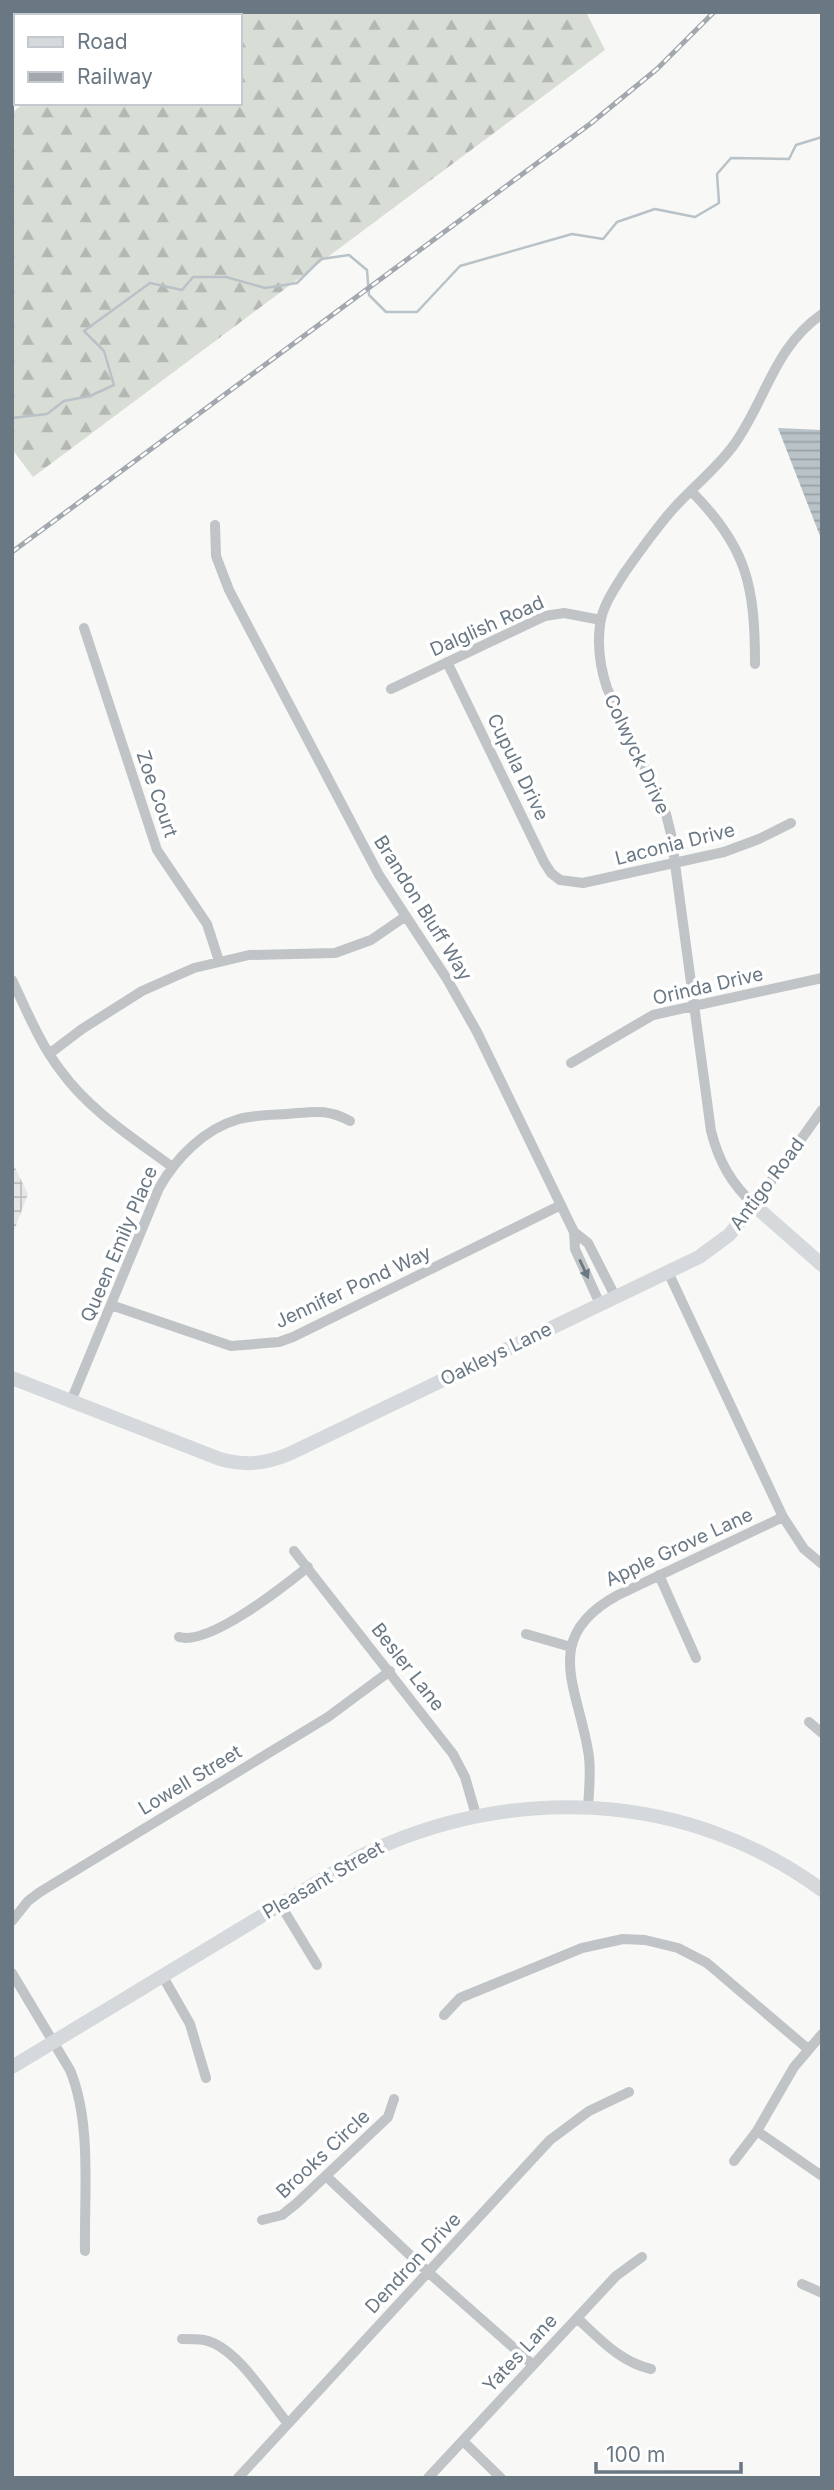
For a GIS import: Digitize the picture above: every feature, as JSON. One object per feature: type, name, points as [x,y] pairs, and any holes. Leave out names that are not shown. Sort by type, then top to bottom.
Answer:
[{"type":"street","name":"Colwyck Drive","points":[[822,314],[788,346],[745,428],[725,455],[660,524],[616,587],[601,620],[598,650],[600,667],[610,696],[666,814],[676,863],[715,1149],[734,1185],[822,1265]]},
{"type":"street","points":[[691,491],[722,524],[745,566],[752,599],[755,664]]},
{"type":"street","name":"Brandon Bluff Way","points":[[215,525],[216,556],[223,578],[379,876],[447,979],[477,1032],[574,1232],[575,1250],[600,1304]]},
{"type":"street","name":"Dalglish Road","points":[[391,690],[545,616],[564,613],[601,620]]},
{"type":"street","name":"Zoe Court","points":[[84,628],[157,850],[207,924],[219,961]]},
{"type":"street","name":"Cupula Drive","points":[[447,662],[544,862],[551,873],[564,881]]},
{"type":"street","name":"Laconia Drive","points":[[564,881],[583,883],[741,847],[791,823]]},
{"type":"street","points":[[49,1054],[82,1029],[142,991],[174,975],[219,961],[249,956],[335,953],[371,940],[406,916]]},
{"type":"street","name":"Orinda Drive","points":[[571,1063],[638,1022],[662,1012],[822,978]]},
{"type":"street","points":[[12,980],[49,1054],[62,1073],[115,1124],[171,1166]]},
{"type":"street","name":"Antigo Road","points":[[668,1272],[718,1244],[739,1224],[822,1110]]},
{"type":"street","name":"Queen Emily Place","points":[[71,1401],[159,1188],[171,1166],[181,1155],[226,1123],[241,1118],[327,1111],[350,1121]]},
{"type":"street","name":"Jennifer Pond Way","points":[[111,1306],[216,1343],[249,1346],[279,1342],[561,1205]]},
{"type":"street","name":"Brandon Bluff Way","points":[[574,1232],[588,1242],[615,1297]]},
{"type":"street","points":[[668,1272],[783,1517],[804,1549],[822,1564]]},
{"type":"street","name":"Oakleys Lane","points":[[12,1377],[220,1459],[245,1464],[269,1462],[668,1272]]},
{"type":"street","name":"Apple Grove Lane","points":[[588,1807],[589,1758],[570,1672],[571,1647],[585,1618],[600,1604],[783,1517]]},
{"type":"street","name":"Besler Lane","points":[[294,1550],[453,1754],[465,1777],[476,1815]]},
{"type":"street","points":[[179,1637],[188,1639],[215,1630],[262,1601],[307,1567]]},
{"type":"street","points":[[659,1575],[696,1658]]},
{"type":"street","points":[[526,1634],[571,1647]]},
{"type":"street","name":"Lowell Street","points":[[12,1921],[40,1892],[328,1717],[390,1671]]},
{"type":"street","points":[[809,1723],[822,1733]]},
{"type":"street","name":"Pleasant Street","points":[[12,2067],[376,1848],[417,1832],[476,1815],[532,1807],[588,1807],[648,1815],[718,1835],[771,1858],[822,1890]]},
{"type":"street","points":[[279,1904],[317,1965]]},
{"type":"street","points":[[444,2015],[460,1998],[582,1948],[623,1939],[645,1940],[678,1948],[707,1963],[808,2049]]},
{"type":"street","points":[[12,1973],[70,2070],[82,2107],[85,2251]]},
{"type":"street","points":[[162,1975],[190,2024],[206,2078]]},
{"type":"street","points":[[734,2161],[757,2131],[794,2067],[822,2034]]},
{"type":"street","name":"Dendron Drive","points":[[239,2478],[563,2128],[589,2110],[629,2092]]},
{"type":"street","name":"Brooks Circle","points":[[262,2220],[282,2215],[326,2176],[388,2118],[394,2099]]},
{"type":"street","points":[[757,2131],[822,2176]]},
{"type":"street","points":[[326,2176],[428,2272],[532,2364]]},
{"type":"street","name":"Yates Lane","points":[[428,2478],[616,2276],[642,2257]]},
{"type":"street","points":[[802,2284],[822,2293]]},
{"type":"street","points":[[577,2318],[619,2356],[635,2366],[651,2370]]},
{"type":"street","points":[[181,2339],[204,2340],[225,2349],[288,2424]]},
{"type":"street","points":[[463,2441],[500,2478]]},
{"type":"shaded area","points":[[778,428],[822,430],[822,541]]},
{"type":"shaded area","points":[[12,1162],[28,1194],[12,1236]]},
{"type":"green space","points":[[586,12],[605,50],[33,477],[12,449],[12,113],[22,105],[242,105],[242,14],[121,14]]},
{"type":"waterway","points":[[12,418],[47,414],[64,401],[90,396],[114,385],[104,351],[84,331],[150,283],[182,290],[193,277],[226,277],[265,288],[297,283],[321,259],[349,255],[367,270],[369,295],[386,312],[417,312],[460,266],[572,234],[603,239],[617,222],[655,209],[695,217],[719,203],[717,174],[731,158],[789,159],[796,145],[822,137]]},
{"type":"railway","points":[[12,552],[590,124],[657,69],[714,12]]}]
